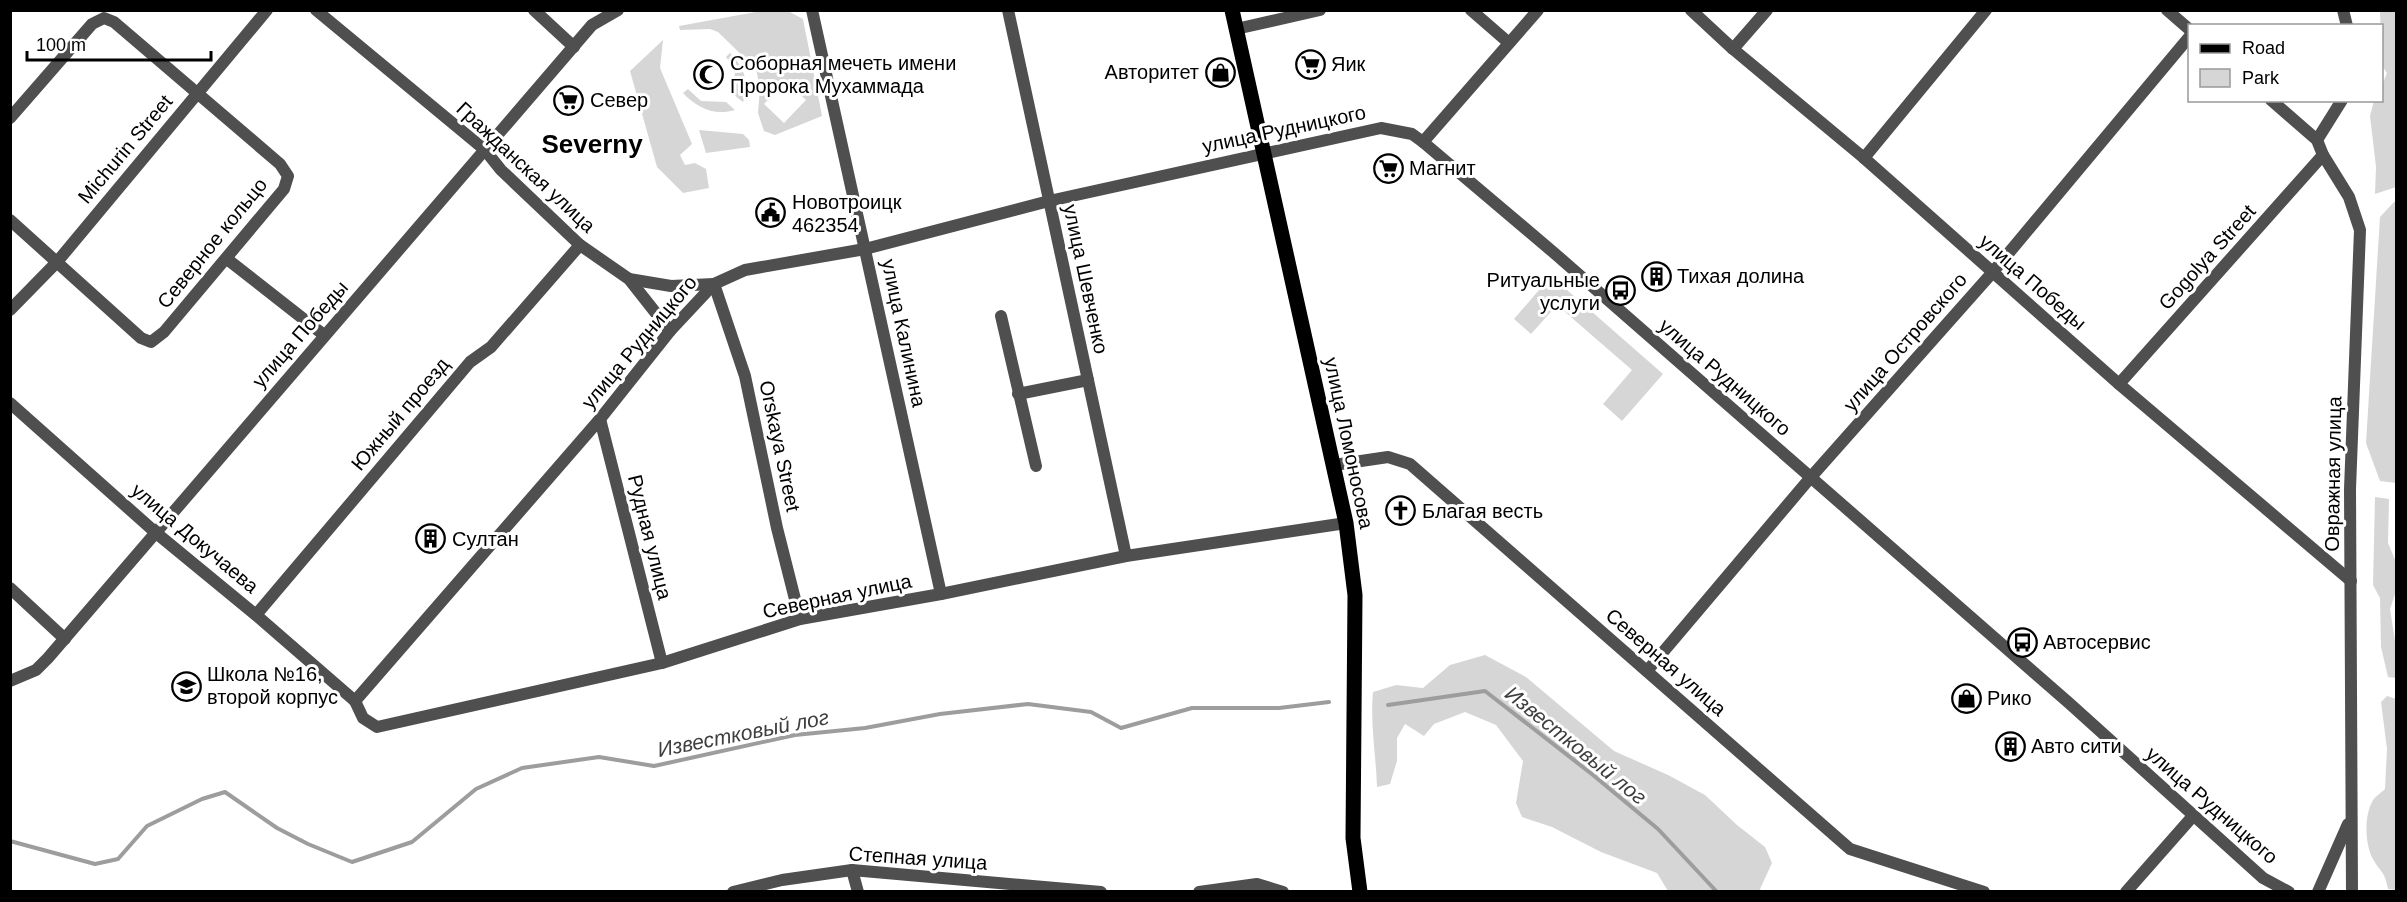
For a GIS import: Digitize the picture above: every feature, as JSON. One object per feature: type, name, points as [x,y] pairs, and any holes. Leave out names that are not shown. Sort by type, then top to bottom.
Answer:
[{"type":"main road","name":"улица Ломоносова","points":[[1232,10],[1346,522],[1355,595],[1353,838],[1360,891]]},
{"type":"street","name":"Michurin Street","points":[[10,310],[57,262],[267,10]]},
{"type":"street","name":"Гражданская улица","points":[[316,10],[485,150],[501,170],[580,245],[628,279],[670,332]]},
{"type":"street","points":[[534,10],[574,46]]},
{"type":"street","name":"улица Победы","points":[[10,681],[36,670],[65,639],[592,25],[618,10]]},
{"type":"street","name":"улица Калинина","points":[[812,10],[941,594]]},
{"type":"street","name":"улица Шевченко","points":[[1008,10],[1126,556]]},
{"type":"street","points":[[1236,28],[1320,10]]},
{"type":"street","points":[[1471,10],[1509,43]]},
{"type":"street","points":[[1423,142],[1538,10]]},
{"type":"street","name":"улица Победы","points":[[1690,10],[1733,49],[1864,158],[2119,384],[2351,581]]},
{"type":"street","points":[[1733,49],[1767,10]]},
{"type":"street","points":[[1864,158],[1986,10]]},
{"type":"street","points":[[2167,10],[2188,28]]},
{"type":"street","name":"Северное кольцо","points":[[10,118],[92,24],[104,18],[114,22],[280,164],[288,176],[284,189],[227,259],[164,332],[151,342],[141,338],[10,220]]},
{"type":"street","name":"улица Островского","points":[[1647,671],[1811,477],[1992,273],[2188,38]]},
{"type":"street","points":[[2273,102],[2317,140],[2342,102]]},
{"type":"street","name":"улица Рудницкого","points":[[355,701],[600,419],[670,332],[714,284],[745,270],[865,249],[1050,201],[1381,128],[1412,134],[1423,142],[1553,252],[2069,703],[2263,878],[2289,891]]},
{"type":"street","name":"Овражная улица","points":[[2317,140],[2323,155],[2349,197],[2360,230],[2350,489],[2352,891]]},
{"type":"street","name":"Gogolya Street","points":[[2119,384],[2323,155]]},
{"type":"street","name":"Южный проезд","points":[[256,615],[470,362],[491,347],[580,245]]},
{"type":"street","points":[[227,259],[324,335]]},
{"type":"street","name":"Гражданская улица","points":[[628,279],[671,286],[714,284]]},
{"type":"street","name":"Orskaya Street","points":[[714,284],[745,376],[777,528],[800,619]]},
{"type":"street","points":[[1001,316],[1036,466]]},
{"type":"street","points":[[1018,394],[1088,380]]},
{"type":"street","name":"улица Докучаева","points":[[10,403],[155,532],[355,701]]},
{"type":"street","name":"Рудная улица","points":[[600,419],[662,663]]},
{"type":"street","name":"Северная улица","points":[[1334,465],[1388,457],[1410,464],[1850,849],[1984,891]]},
{"type":"street","name":"Северная улица","points":[[355,701],[363,718],[377,727],[662,663],[800,619],[941,594],[1126,556],[1346,522]]},
{"type":"street","points":[[10,588],[65,639]]},
{"type":"street","points":[[2126,891],[2193,816]]},
{"type":"street","name":"Овражная улица","points":[[2318,891],[2351,819]]},
{"type":"street","points":[[852,870],[858,891]]},
{"type":"street","name":"Степная улица","points":[[733,891],[782,880],[852,870],[1101,891]]},
{"type":"street","points":[[1199,891],[1257,884],[1283,891]]},
{"type":"green space","points":[[767,10],[788,11],[803,19],[822,116],[775,135],[764,131],[758,113],[760,88],[756,69],[718,32],[710,29],[680,30],[679,26]],"holes":[[[786,81],[806,100],[784,123],[764,104]]]},
{"type":"green space","points":[[2380,11],[2396,11],[2396,187],[2375,194],[2376,167],[2370,116],[2374,102],[2383,102],[2383,83],[2387,73],[2383,67],[2383,24],[2380,24]]},
{"type":"green space","points":[[663,40],[660,68],[692,144],[680,155],[685,165],[695,163],[706,169],[709,188],[683,193],[657,167],[630,71]]},
{"type":"green space","points":[[730,53],[739,63],[746,82],[743,102],[734,95],[735,69],[726,57]]},
{"type":"green space","points":[[688,89],[701,101],[726,102],[735,110],[720,112],[700,107],[683,93]]},
{"type":"green space","points":[[699,130],[743,134],[749,140],[750,147],[706,153]]},
{"type":"green space","points":[[2396,202],[2396,483],[2380,481],[2366,443],[2380,217]]},
{"type":"green space","points":[[1551,276],[1663,374],[1622,421],[1603,404],[1632,370],[1557,305],[1531,334],[1514,319]]},
{"type":"green space","points":[[2375,497],[2389,499],[2388,543],[2396,562],[2396,591],[2390,609],[2396,647],[2396,678],[2388,677],[2381,647],[2380,598],[2373,585]]},
{"type":"green space","points":[[1485,655],[1526,677],[1614,751],[1668,775],[1705,795],[1765,847],[1772,863],[1760,889],[1762,891],[1668,891],[1657,873],[1601,852],[1552,827],[1522,817],[1516,803],[1523,761],[1496,725],[1465,712],[1434,724],[1424,736],[1405,724],[1397,738],[1397,761],[1390,784],[1377,787],[1373,692],[1396,685],[1423,688],[1450,665]]},
{"type":"green space","points":[[2387,696],[2396,699],[2396,890],[2388,889],[2384,875],[2370,853],[2366,831],[2369,808],[2385,789],[2387,749],[2381,702]]},
{"type":"waterway","name":"Известковый лог","points":[[1388,705],[1485,691],[1658,829],[1717,892]]},
{"type":"waterway","name":"Известковый лог","points":[[10,841],[95,864],[118,859],[147,826],[202,799],[225,792],[277,828],[352,862],[412,842],[476,789],[522,768],[599,757],[654,766],[795,735],[865,728],[940,714],[1028,704],[1091,712],[1121,728],[1192,708],[1279,708],[1329,702]]},
{"type":"place","name":"Яик","points":[[1310,64]]},
{"type":"place","name":"Авторитет","points":[[1220,72]]},
{"type":"place","name":"Соборная мечеть имени Пророка Мухаммада","points":[[709,74]]},
{"type":"place","name":"Север","points":[[569,100]]},
{"type":"place","name":"Магнит","points":[[1388,168]]},
{"type":"place","name":"Новотроицк 462354","points":[[771,213]]},
{"type":"place","name":"Тихая долина","points":[[1656,276]]},
{"type":"place","name":"Ритуальные услуги","points":[[1621,291]]},
{"type":"place","name":"Благая весть","points":[[1401,511]]},
{"type":"place","name":"Султан","points":[[431,539]]},
{"type":"place","name":"Автосервис","points":[[2022,642]]},
{"type":"place","name":"Школа №16, второй корпус","points":[[186,686]]},
{"type":"place","name":"Рико","points":[[1966,698]]},
{"type":"place","name":"Авто сити","points":[[2010,746]]},
{"type":"district","name":"Severny","points":[[592,144]]}]
